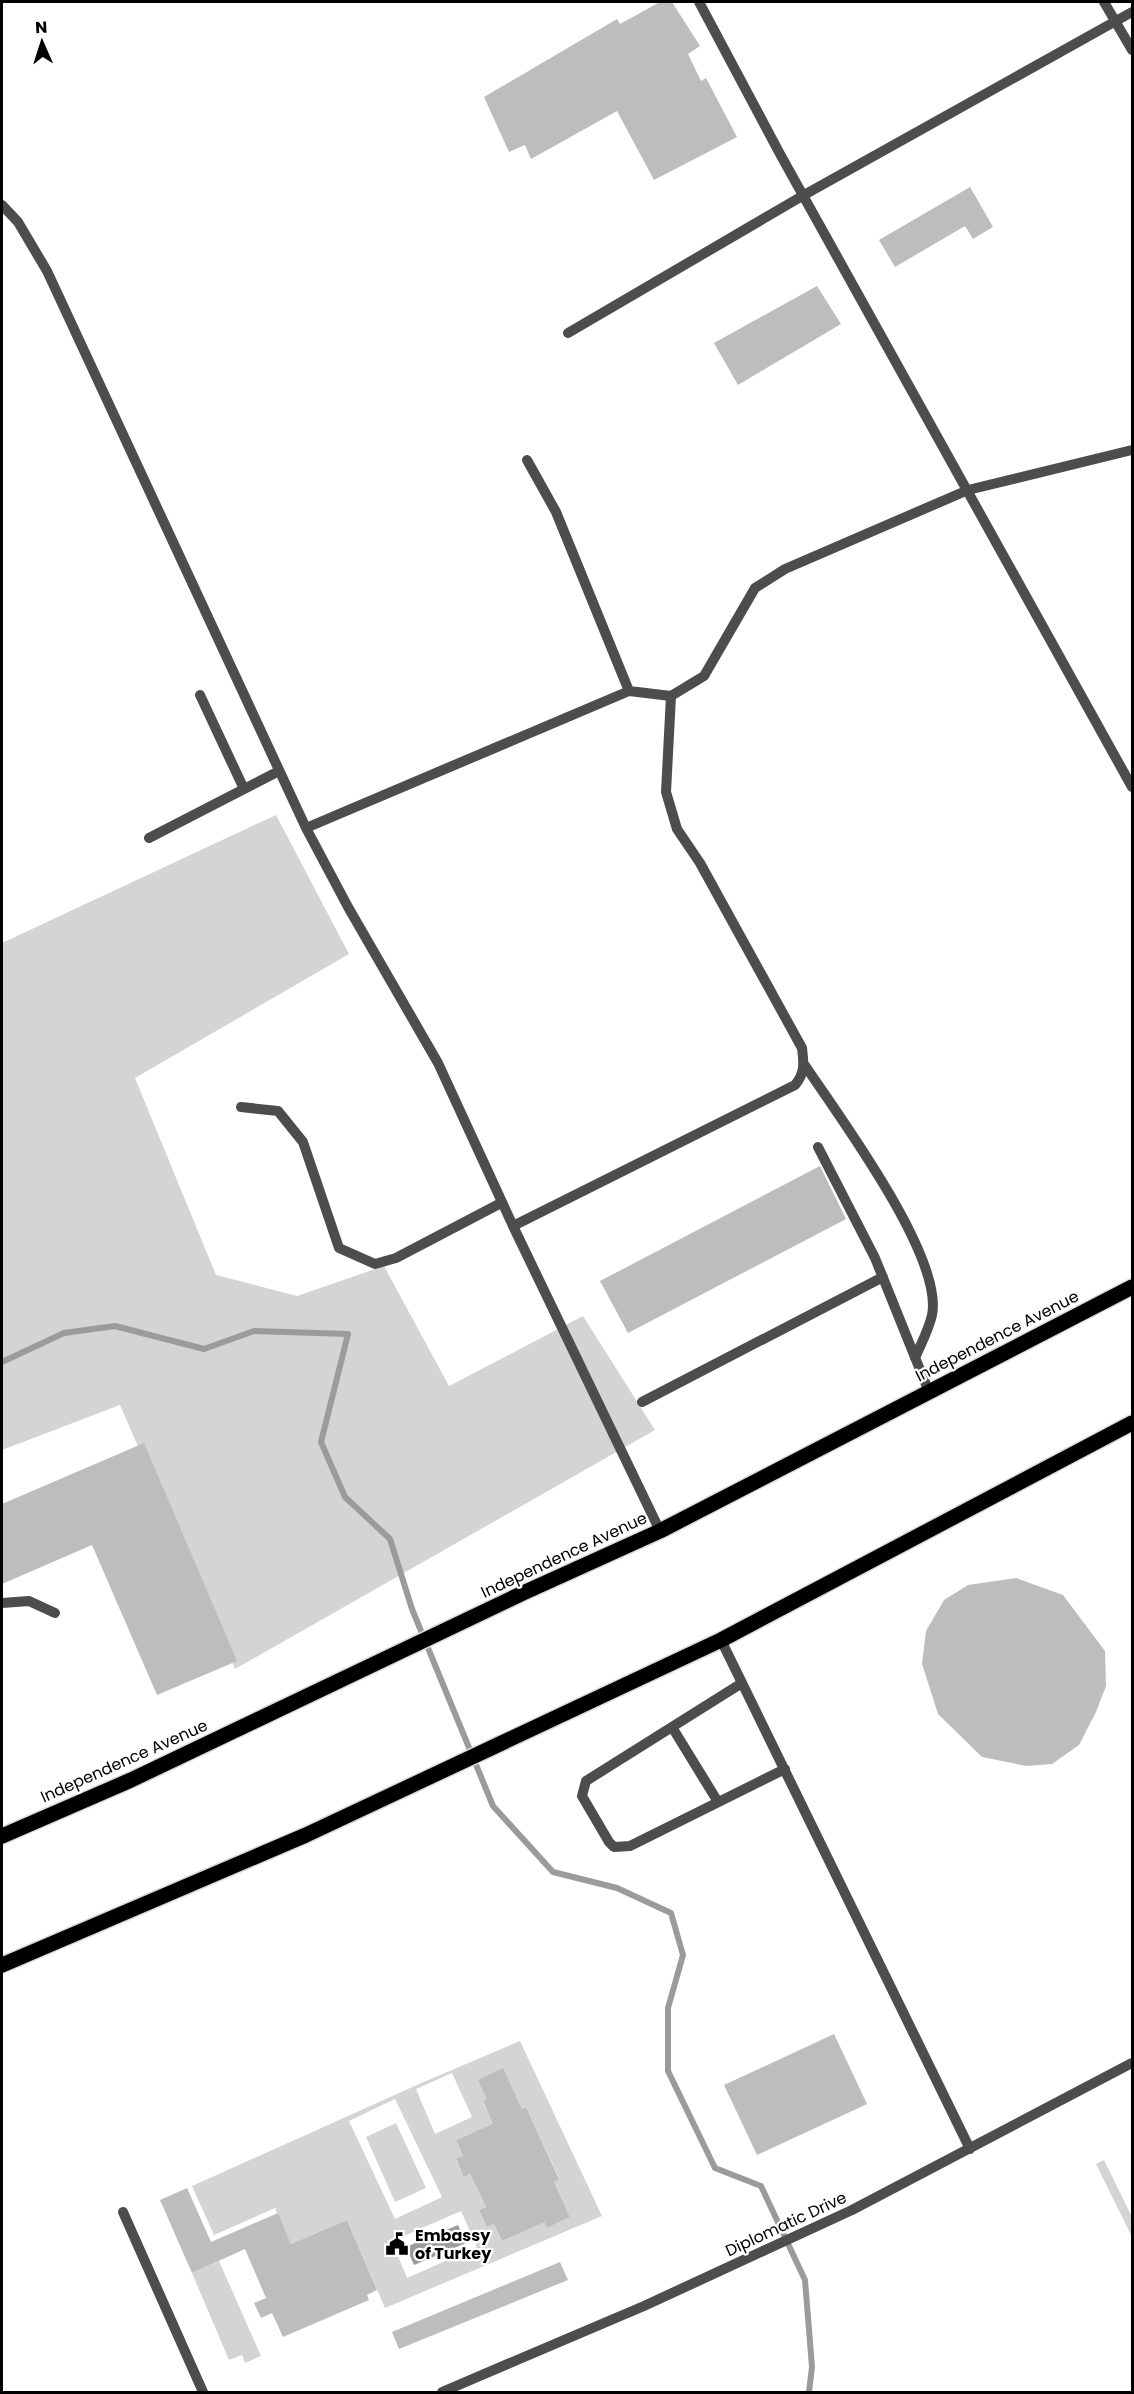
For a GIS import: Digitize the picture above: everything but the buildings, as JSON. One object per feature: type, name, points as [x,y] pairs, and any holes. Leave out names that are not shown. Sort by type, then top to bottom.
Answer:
[{"type":"main road","name":"Independence Avenue","points":[[2,1836],[131,1780],[523,1593],[660,1531],[1132,1287]]},
{"type":"main road","points":[[2,1965],[306,1835],[722,1640],[1132,1423]]},
{"type":"street","points":[[699,2],[1132,787]]},
{"type":"street","points":[[1104,2],[1132,50]]},
{"type":"street","points":[[568,333],[804,195],[1132,12]]},
{"type":"street","points":[[2,205],[18,222],[47,271],[306,828],[348,907],[438,1063],[501,1203],[660,1531]]},
{"type":"street","points":[[306,828],[629,691],[671,696],[704,675],[755,588],[785,569],[968,490],[1132,450]]},
{"type":"street","points":[[527,460],[556,512],[629,691]]},
{"type":"street","points":[[200,695],[244,789]]},
{"type":"street","points":[[513,1226],[795,1085],[802,1076],[804,1064],[802,1048],[700,863],[677,829],[666,792],[671,696]]},
{"type":"street","points":[[149,838],[279,771]]},
{"type":"street","points":[[804,1064],[899,1208],[929,1272],[932,1313],[915,1358]]},
{"type":"street","points":[[241,1107],[278,1111],[303,1142],[339,1248],[375,1264],[396,1258],[501,1203]]},
{"type":"street","points":[[818,1147],[875,1258],[929,1392]]},
{"type":"street","points":[[642,1402],[883,1277]]},
{"type":"street","points":[[2,1603],[29,1601],[55,1613]]},
{"type":"street","points":[[722,1640],[970,2149]]},
{"type":"street","points":[[742,1683],[586,1781],[582,1796],[614,1848],[630,1846],[785,1769]]},
{"type":"street","points":[[672,1727],[718,1802]]},
{"type":"street","name":"Diplomatic Drive","points":[[442,2392],[644,2306],[852,2210],[1132,2063]]},
{"type":"street","points":[[123,2212],[203,2392]]},
{"type":"shaded area","points":[[276,815],[349,954],[135,1078],[216,1275],[297,1296],[384,1266],[449,1386],[583,1316],[655,1430],[235,1669],[120,1405],[2,1450],[2,943]]},
{"type":"shaded area","points":[[520,2041],[602,2216],[385,2308],[347,2220],[291,2244],[275,2208],[214,2235],[192,2186]],"holes":[[[503,2069],[522,2109],[526,2107],[559,2178],[554,2182],[570,2217],[547,2228],[538,2210],[521,2232],[502,2241],[494,2224],[487,2227],[479,2210],[486,2207],[470,2174],[464,2176],[456,2160],[463,2156],[456,2140],[474,2132],[522,2185],[483,2102],[487,2099]],[[452,2073],[472,2117],[435,2134],[416,2089]],[[395,2099],[442,2197],[395,2219],[349,2121]],[[461,2211],[477,2247],[407,2278],[392,2241]]]},
{"type":"shaded area","points":[[396,2123],[426,2188],[395,2202],[366,2137]]},
{"type":"shaded area","points":[[1104,2160],[1132,2217],[1132,2237],[1096,2164]]},
{"type":"shaded area","points":[[458,2225],[466,2243],[414,2265],[406,2247]]},
{"type":"shaded area","points":[[219,2261],[261,2356],[245,2363],[242,2355],[229,2360],[192,2273]]},
{"type":"waterway","points":[[2,1362],[64,1333],[115,1326],[204,1349],[254,1331],[348,1334],[321,1442],[345,1497],[390,1539],[412,1609],[493,1806],[553,1872],[617,1888],[671,1913],[683,1955],[668,2008],[668,2071],[715,2168],[761,2186],[805,2280],[812,2367],[809,2392]]},
{"type":"place","name":"Embassy of Turkey","points":[[397,2244]]}]
